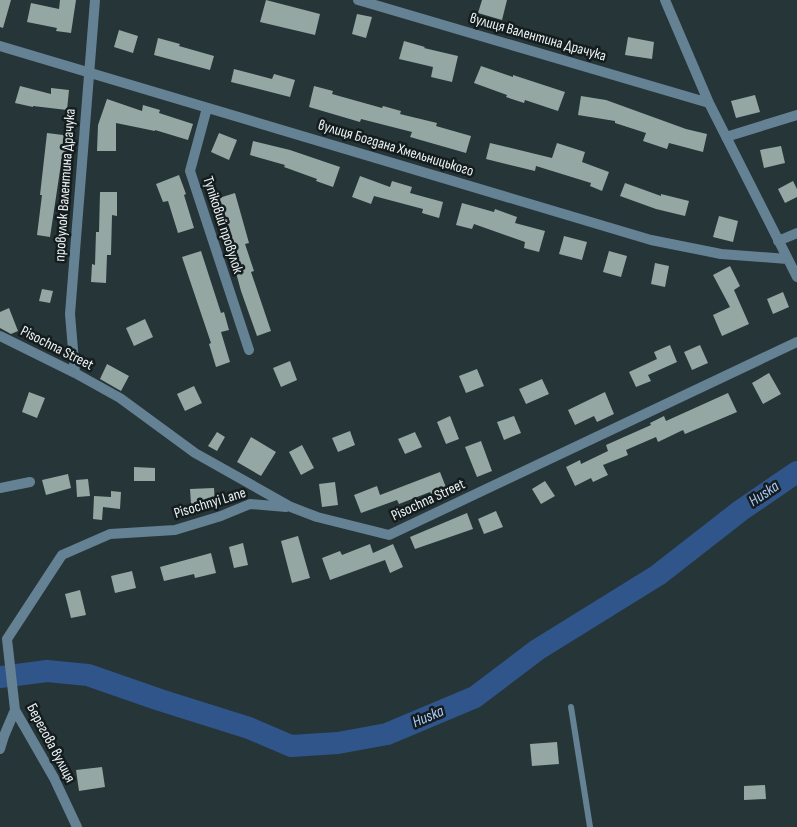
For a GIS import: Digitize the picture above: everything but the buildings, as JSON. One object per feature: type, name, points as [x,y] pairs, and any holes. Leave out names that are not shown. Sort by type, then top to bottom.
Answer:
[{"type":"street","name":"провулок Валентина Драчука","points":[[75,373],[70,314],[95,0]]},
{"type":"street","name":"вулиця Валентина Драчука","points":[[358,0],[709,102]]},
{"type":"street","points":[[665,0],[709,102],[797,276]]},
{"type":"street","name":"вулиця Богдана Хмельницького","points":[[0,46],[651,240],[721,254],[787,259]]},
{"type":"street","name":"Тупіковий провулок","points":[[207,108],[190,171],[250,350]]},
{"type":"street","points":[[726,137],[797,115]]},
{"type":"street","points":[[778,241],[797,233]]},
{"type":"street","name":"Pisochna Street","points":[[0,336],[75,373],[120,398],[195,453],[291,507],[316,516],[389,535],[797,342]]},
{"type":"street","points":[[0,488],[30,482]]},
{"type":"street","name":"Pisochnyi Lane","points":[[3,639],[62,555],[110,534],[175,530],[221,516],[250,504],[291,507]]},
{"type":"street","name":"Берегова вулиця","points":[[3,639],[10,665],[15,710],[54,778],[77,827]]},
{"type":"street","points":[[0,749],[2,734],[15,710]]},
{"type":"lane","points":[[571,707],[590,827]]},
{"type":"waterway","name":"Huska","points":[[0,677],[47,671],[88,675],[249,728],[291,746],[338,743],[387,734],[475,697],[537,650],[658,575],[740,511],[797,472]]}]
